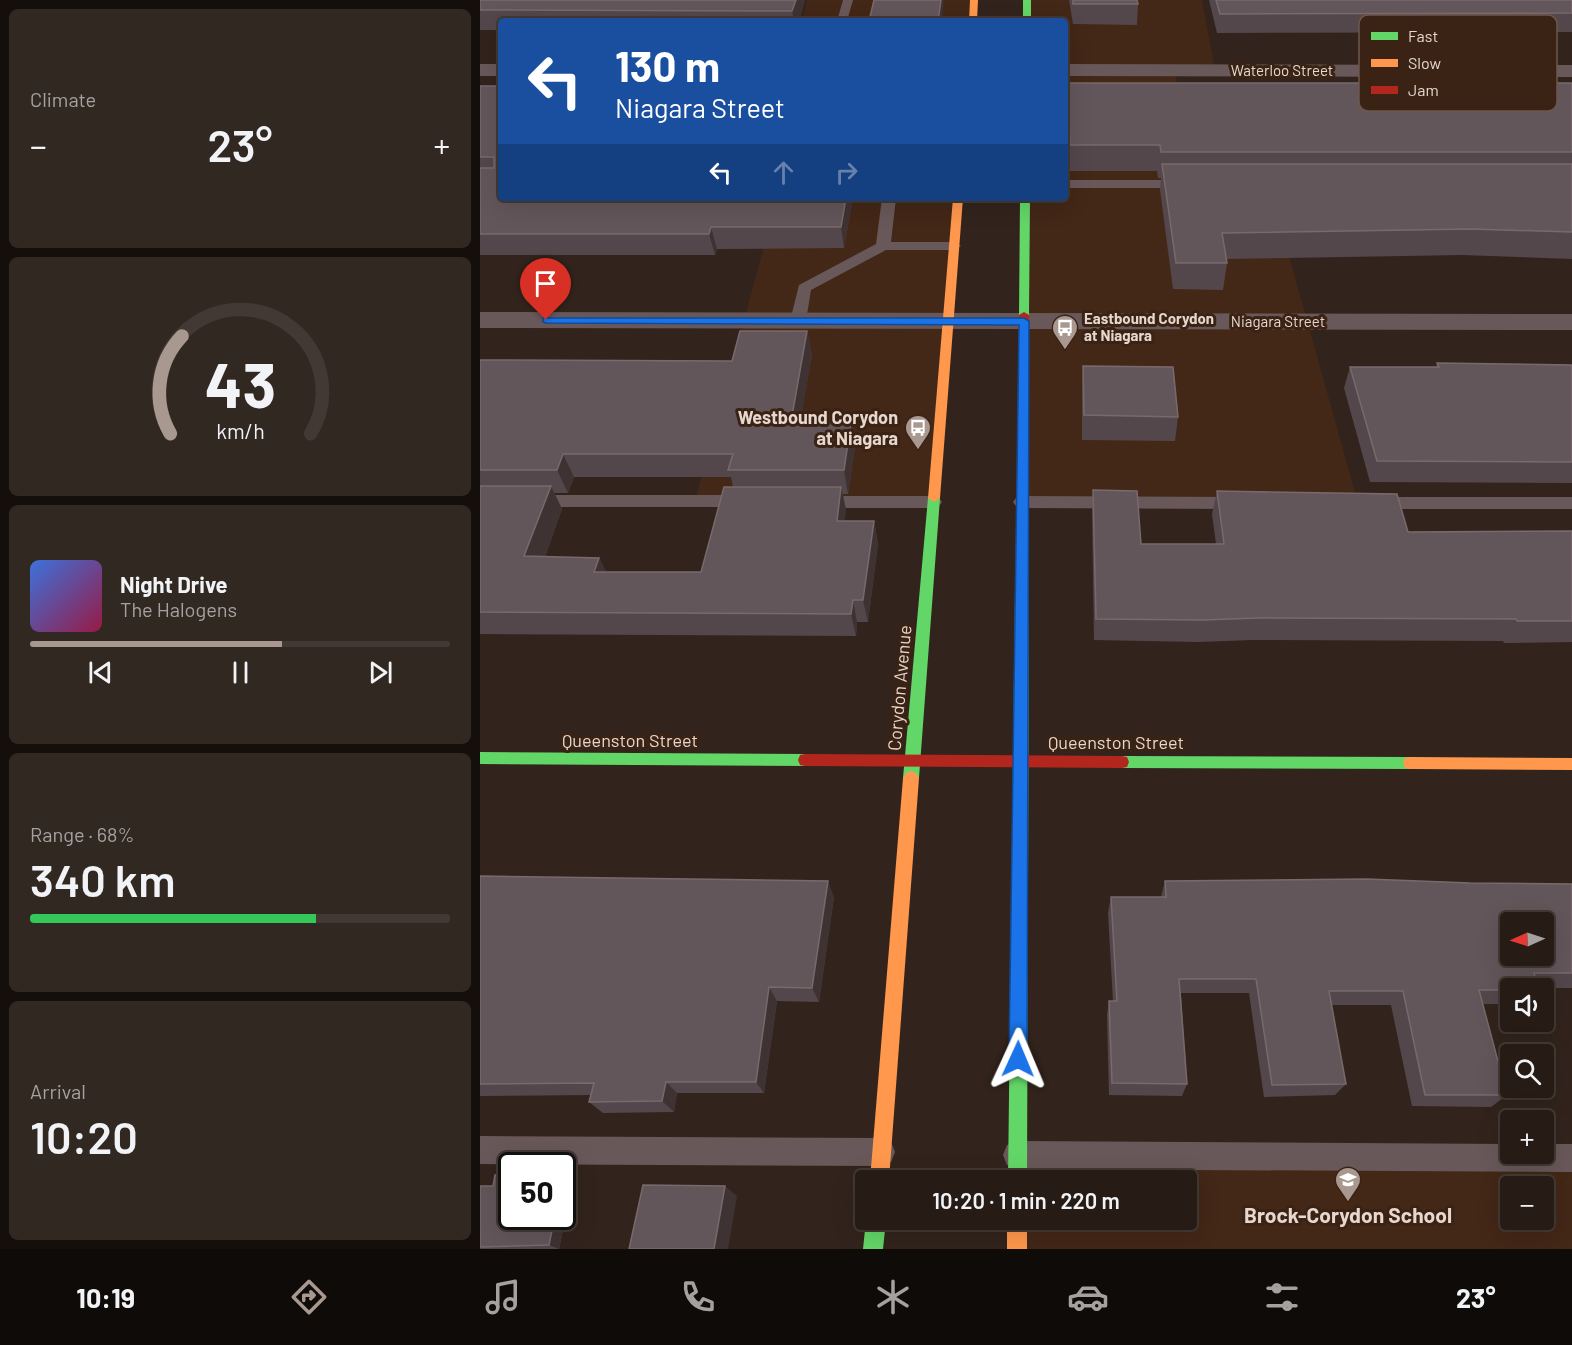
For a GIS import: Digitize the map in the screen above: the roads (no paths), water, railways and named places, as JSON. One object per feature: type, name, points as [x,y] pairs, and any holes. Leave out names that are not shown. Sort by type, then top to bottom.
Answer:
[{"type":"main road","points":[[973,18],[974,0]]},
{"type":"main road","points":[[1027,0],[1028,18]]},
{"type":"main road","name":"Corydon Avenue","points":[[880,1170],[958,201]]},
{"type":"main road","points":[[1017,1168],[1025,201]]},
{"type":"main road","name":"Queenston Street","points":[[480,759],[912,759],[1572,764]]},
{"type":"main road","points":[[873,1249],[875,1230]]},
{"type":"main road","points":[[1017,1230],[1017,1249]]},
{"type":"street","points":[[480,70],[498,70]]},
{"type":"street","name":"Waterloo Street","points":[[1068,70],[1359,71]]},
{"type":"street","name":"Waterloo Street","points":[[1557,71],[1572,71]]},
{"type":"street","name":"Niagara Street","points":[[480,320],[1572,322]]},
{"type":"lane","points":[[843,18],[848,0]]},
{"type":"lane","points":[[1068,183],[1195,184]]},
{"type":"lane","points":[[883,246],[889,201]]},
{"type":"lane","points":[[798,321],[804,288],[883,246],[954,246]]},
{"type":"lane","points":[[480,501],[763,501]]},
{"type":"lane","points":[[797,501],[933,502]]},
{"type":"lane","points":[[1023,502],[1262,503]]},
{"type":"lane","points":[[1358,503],[1572,503]]},
{"type":"lane","points":[[480,1150],[881,1152]]},
{"type":"lane","points":[[1017,1168],[1572,1158]]},
{"type":"place","name":"Eastbound Corydon at Niagara","points":[[1065,351]]},
{"type":"place","name":"Westbound Corydon at Niagara","points":[[918,451]]},
{"type":"place","name":"Brock-Corydon School","points":[[1348,1203]]}]
